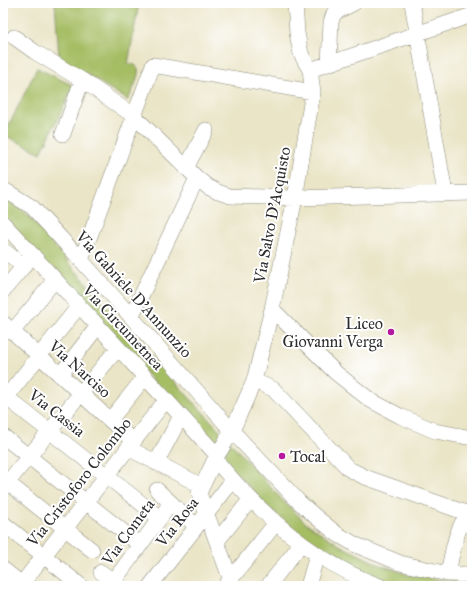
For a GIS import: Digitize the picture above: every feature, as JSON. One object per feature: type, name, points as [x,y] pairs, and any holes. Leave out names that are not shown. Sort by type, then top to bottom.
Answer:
[{"type":"street","name":"Via Salvo D'Acquisto","points":[[202,486],[216,457],[232,431],[254,381],[272,309],[295,198],[313,92],[310,70],[301,54],[297,33],[296,3]]},
{"type":"street","points":[[329,64],[331,22],[334,12],[354,3]]},
{"type":"street","points":[[412,3],[445,194]]},
{"type":"street","points":[[310,70],[472,15]]},
{"type":"street","points":[[14,36],[35,52],[82,80],[134,116],[191,173],[208,187],[218,192],[230,196],[295,198],[472,193]]},
{"type":"street","points":[[81,260],[153,65],[313,92]]},
{"type":"street","points":[[63,134],[82,80]]},
{"type":"street","points":[[131,317],[191,173],[206,130]]},
{"type":"street","name":"Via Gabriele D'Annunzio","points":[[3,189],[32,207],[81,260],[232,431],[299,502],[337,534],[356,545],[400,563],[448,574],[472,575]]},
{"type":"street","name":"Via Circumetnea","points":[[3,223],[28,260],[56,280],[181,416],[216,457],[233,480],[251,499],[276,523],[302,544],[352,580],[380,586]]},
{"type":"street","points":[[3,250],[28,260],[3,291]]},
{"type":"street","points":[[8,328],[56,280]]},
{"type":"street","points":[[5,399],[80,306]]},
{"type":"street","points":[[272,309],[336,373],[370,400],[400,416],[434,431],[472,438]]},
{"type":"street","points":[[60,375],[98,326]]},
{"type":"street","name":"Via Narciso","points":[[8,328],[110,420],[130,445],[156,463],[202,486]]},
{"type":"street","points":[[92,550],[4,483],[29,456],[118,348]]},
{"type":"street","points":[[110,420],[145,377]]},
{"type":"street","points":[[254,381],[273,389],[349,469],[364,477],[470,513],[463,520],[452,553],[448,574]]},
{"type":"street","name":"Via Cassia","points":[[5,399],[50,431],[160,518]]},
{"type":"street","name":"Via Cristoforo Colombo","points":[[22,585],[106,475],[166,400]]},
{"type":"street","points":[[156,463],[181,416]]},
{"type":"street","points":[[3,436],[140,546]]},
{"type":"street","name":"Via Rosa","points":[[150,586],[233,480]]},
{"type":"street","points":[[202,486],[199,493],[217,541],[230,584]]},
{"type":"street","points":[[157,490],[196,526]]},
{"type":"street","points":[[217,541],[251,499]]},
{"type":"street","name":"Via Cometa","points":[[116,584],[140,546],[171,503]]},
{"type":"street","points":[[3,523],[81,586]]},
{"type":"street","points":[[230,584],[276,523]]},
{"type":"street","points":[[268,586],[302,544]]},
{"type":"street","points":[[308,586],[317,555]]},
{"type":"street","points":[[3,569],[22,585]]},
{"type":"street","points":[[100,572],[116,584]]},
{"type":"green space","points":[[55,3],[139,3],[128,64],[133,64],[136,66],[138,73],[136,83],[128,100],[59,57]]},
{"type":"green space","points":[[37,68],[74,86],[41,153],[4,135]]},
{"type":"green space","points":[[3,196],[28,215],[119,321],[222,433],[215,448],[3,219]]},
{"type":"green space","points":[[231,443],[282,500],[306,523],[341,546],[378,564],[409,575],[472,583],[472,586],[398,586],[369,576],[325,553],[274,513],[221,457]]},
{"type":"place","name":"Liceo Giovanni Verga","points":[[391,332]]},
{"type":"place","name":"Tocal","points":[[282,456]]}]
